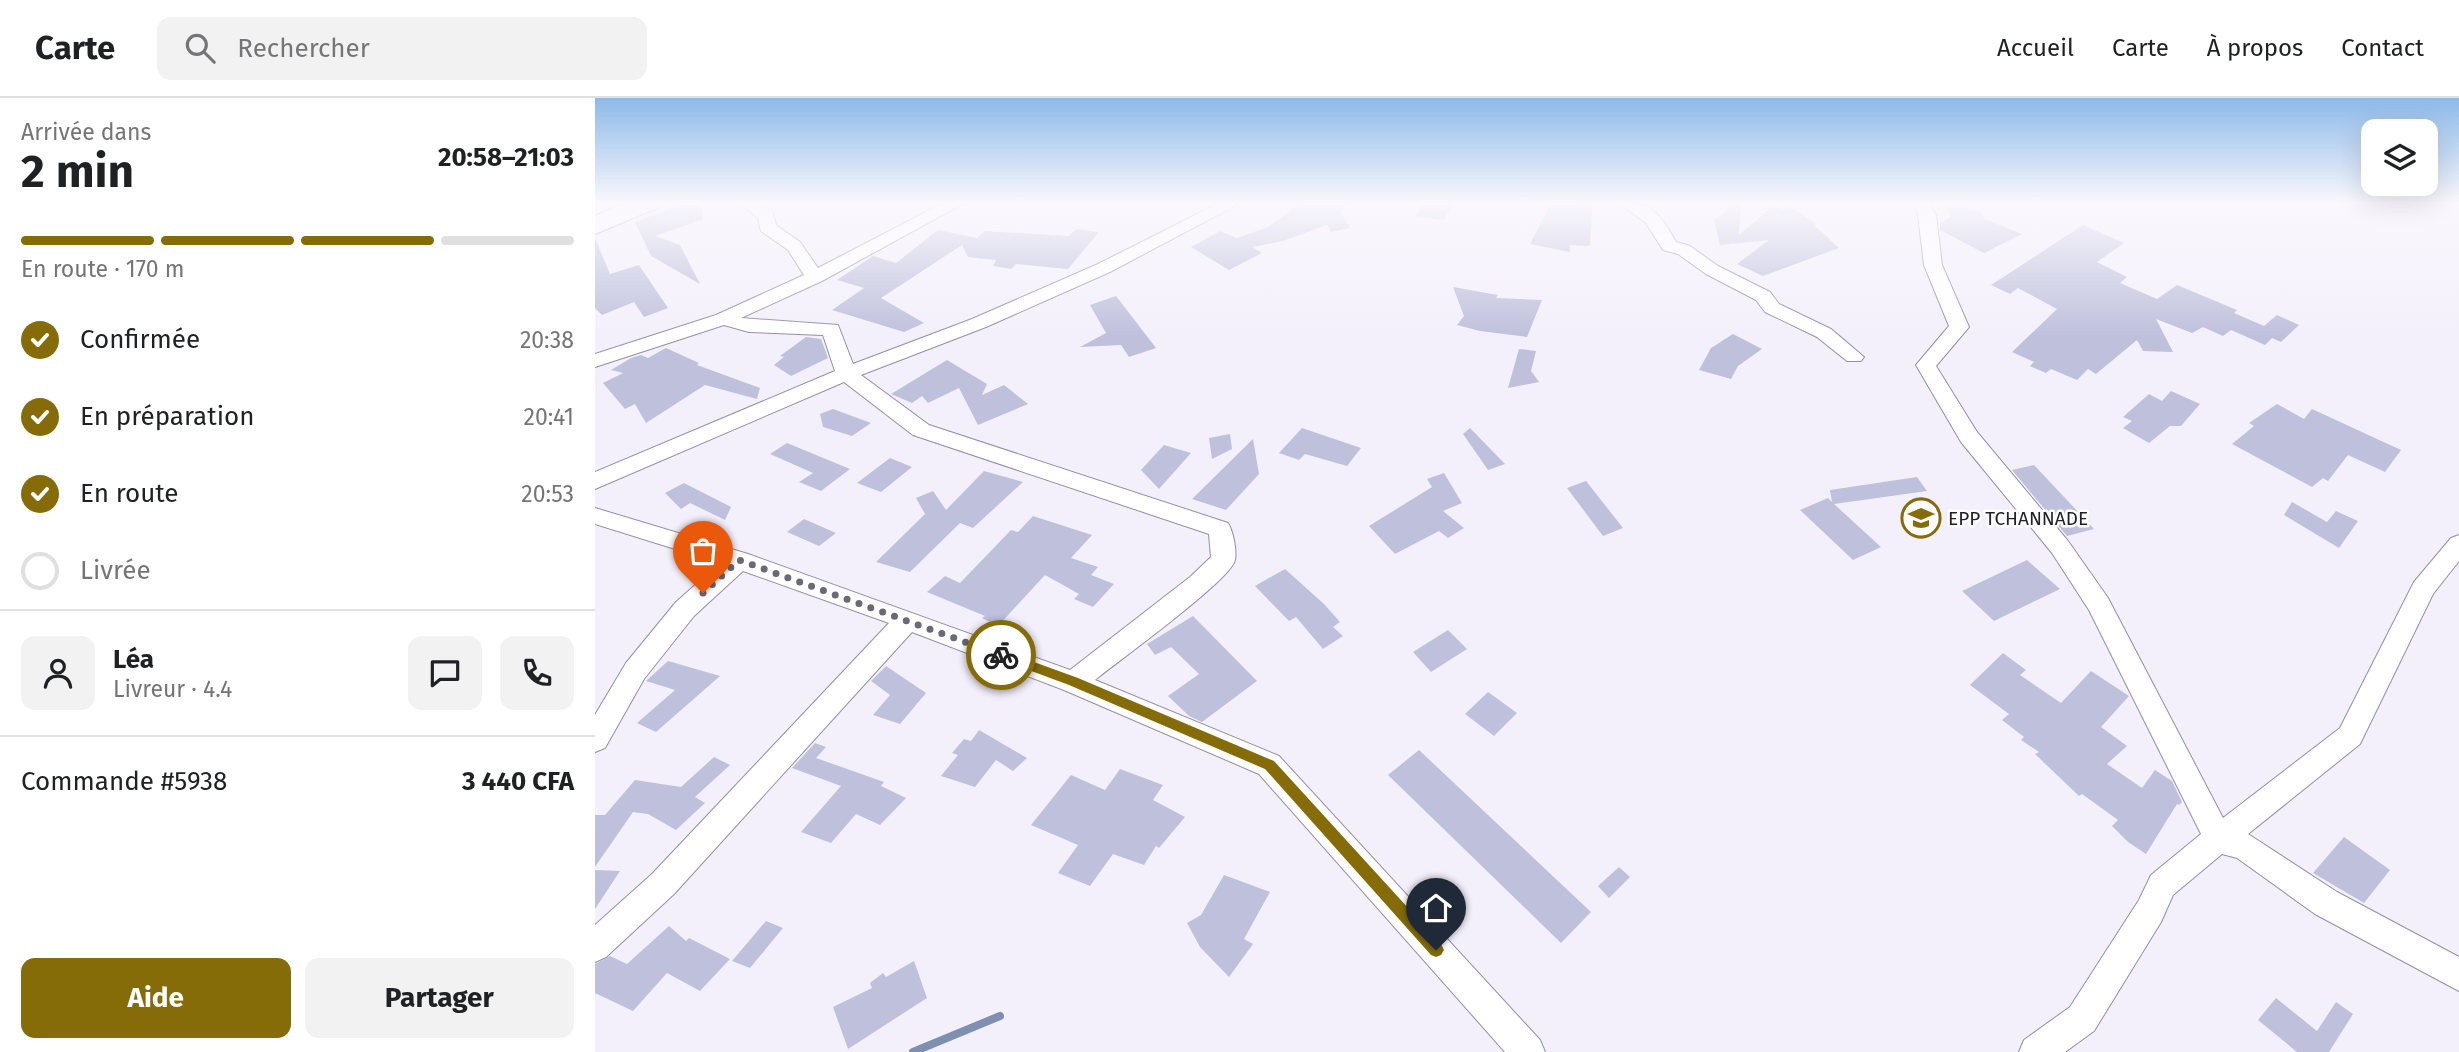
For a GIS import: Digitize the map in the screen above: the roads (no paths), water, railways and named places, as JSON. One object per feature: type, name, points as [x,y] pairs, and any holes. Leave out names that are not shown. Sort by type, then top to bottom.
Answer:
[{"type":"street","points":[[794,247],[814,277]]},
{"type":"street","points":[[595,361],[723,319],[873,247]]},
{"type":"street","points":[[595,481],[845,374],[979,323],[1146,247]]},
{"type":"street","points":[[1671,247],[1684,250],[1713,270],[1763,296],[1772,308],[1824,333],[1854,357]]},
{"type":"street","points":[[1931,247],[1933,265],[1959,327],[1926,365],[1969,438],[2060,547],[2099,605],[2218,839],[2246,847],[2326,903],[2459,975]]},
{"type":"street","points":[[723,319],[749,326],[831,329],[845,374],[921,430],[1220,529],[1223,561],[1199,584],[1073,682]]},
{"type":"street","points":[[595,518],[739,560],[908,620],[1073,682],[1269,765],[1528,1052]]},
{"type":"street","points":[[2036,1052],[2082,1019],[2150,911],[2162,885],[2197,854],[2350,736],[2423,589],[2459,544]]},
{"type":"street","points":[[595,740],[635,671],[685,609],[739,560]]},
{"type":"street","points":[[595,946],[663,884],[908,620]]},
{"type":"waterway","points":[[913,1052],[1000,1016]]},
{"type":"place","name":"EPP TCHANNADE","points":[[1921,518]]}]
